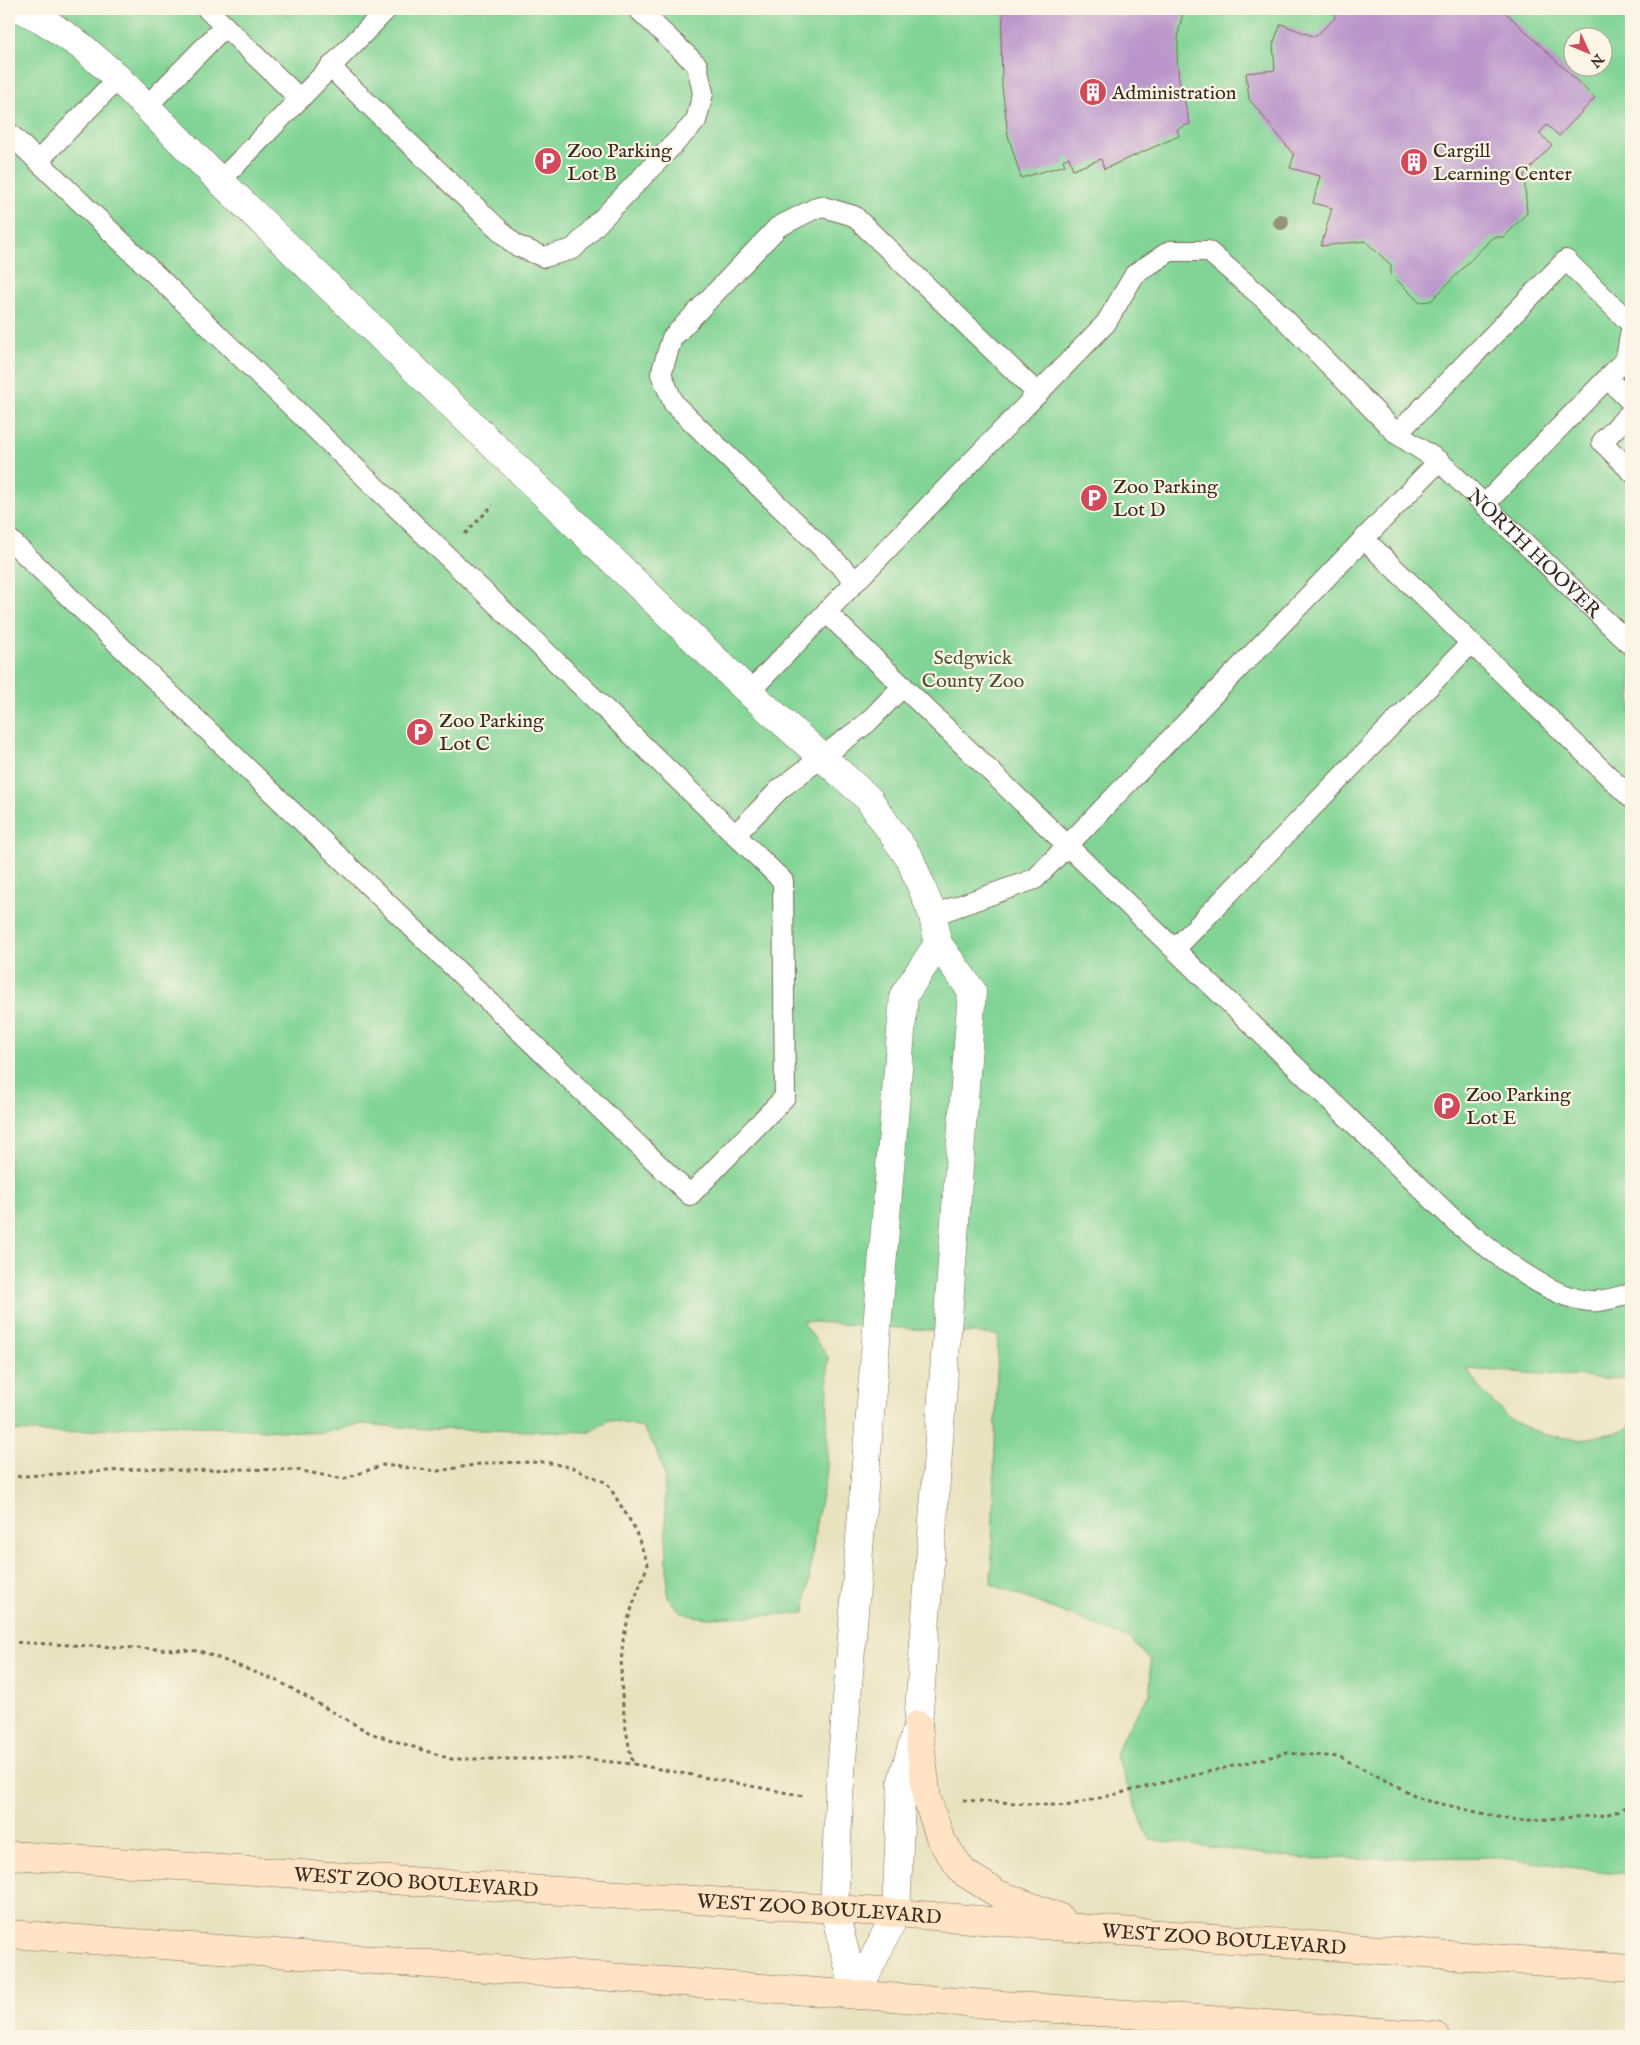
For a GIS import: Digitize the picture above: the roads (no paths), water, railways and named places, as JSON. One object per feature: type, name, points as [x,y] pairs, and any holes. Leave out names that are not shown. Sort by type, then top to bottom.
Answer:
[{"type":"main road","points":[[918,1724],[927,1799],[941,1840],[963,1872],[998,1894],[1091,1929]]},
{"type":"main road","name":"WEST ZOO BOULEVARD","points":[[9,1855],[896,1913],[1631,1968]]},
{"type":"main road","points":[[9,1934],[1435,2036]]},
{"type":"street","points":[[22,9],[43,20],[81,46],[118,78],[220,181],[749,692],[868,798],[910,859],[933,915],[938,944],[972,991],[918,1724],[902,1781],[896,1913],[856,1995]]},
{"type":"street","points":[[856,1995],[834,1910],[840,1787],[904,995],[938,944]]},
{"type":"lane","points":[[207,9],[300,99]]},
{"type":"lane","points":[[220,181],[387,9]]},
{"type":"lane","points":[[330,67],[515,245],[544,257],[573,249],[696,121],[703,93],[697,64],[638,9]]},
{"type":"lane","points":[[147,106],[224,26]]},
{"type":"lane","points":[[38,161],[118,78]]},
{"type":"lane","points":[[9,133],[783,881],[785,1097],[690,1195],[9,539]]},
{"type":"lane","points":[[856,581],[674,404],[661,374],[672,338],[778,227],[820,206],[854,216],[1038,394]]},
{"type":"lane","name":"NORTH HOOVER","points":[[749,692],[1106,323],[1135,274],[1170,251],[1208,251],[1271,305],[1397,434],[1439,461],[1631,645]]},
{"type":"lane","points":[[1397,434],[1566,260],[1631,324]]},
{"type":"lane","points":[[1485,504],[1626,358],[1631,330]]},
{"type":"lane","points":[[1607,378],[1631,402]]},
{"type":"lane","points":[[1631,412],[1602,442],[1631,470]]},
{"type":"lane","points":[[933,915],[1035,879],[1439,461]]},
{"type":"lane","points":[[1364,539],[1631,798]]},
{"type":"lane","points":[[826,612],[1457,1223],[1510,1265],[1570,1298],[1597,1302],[1631,1294]]},
{"type":"lane","points":[[1174,950],[1471,643]]},
{"type":"lane","points":[[735,835],[780,789],[867,723],[903,686]]},
{"type":"place","name":"Administration","points":[[1093,92]]},
{"type":"place","name":"Zoo Parking Lot B","points":[[548,161]]},
{"type":"place","name":"Cargill Learning Center","points":[[1414,162]]},
{"type":"place","name":"Zoo Parking Lot D","points":[[1094,498]]},
{"type":"place","name":"Zoo Parking Lot C","points":[[420,732]]},
{"type":"place","name":"Zoo Parking Lot E","points":[[1447,1106]]},
{"type":"park label","name":"Sedgwick County Zoo","points":[[973,668]]}]
